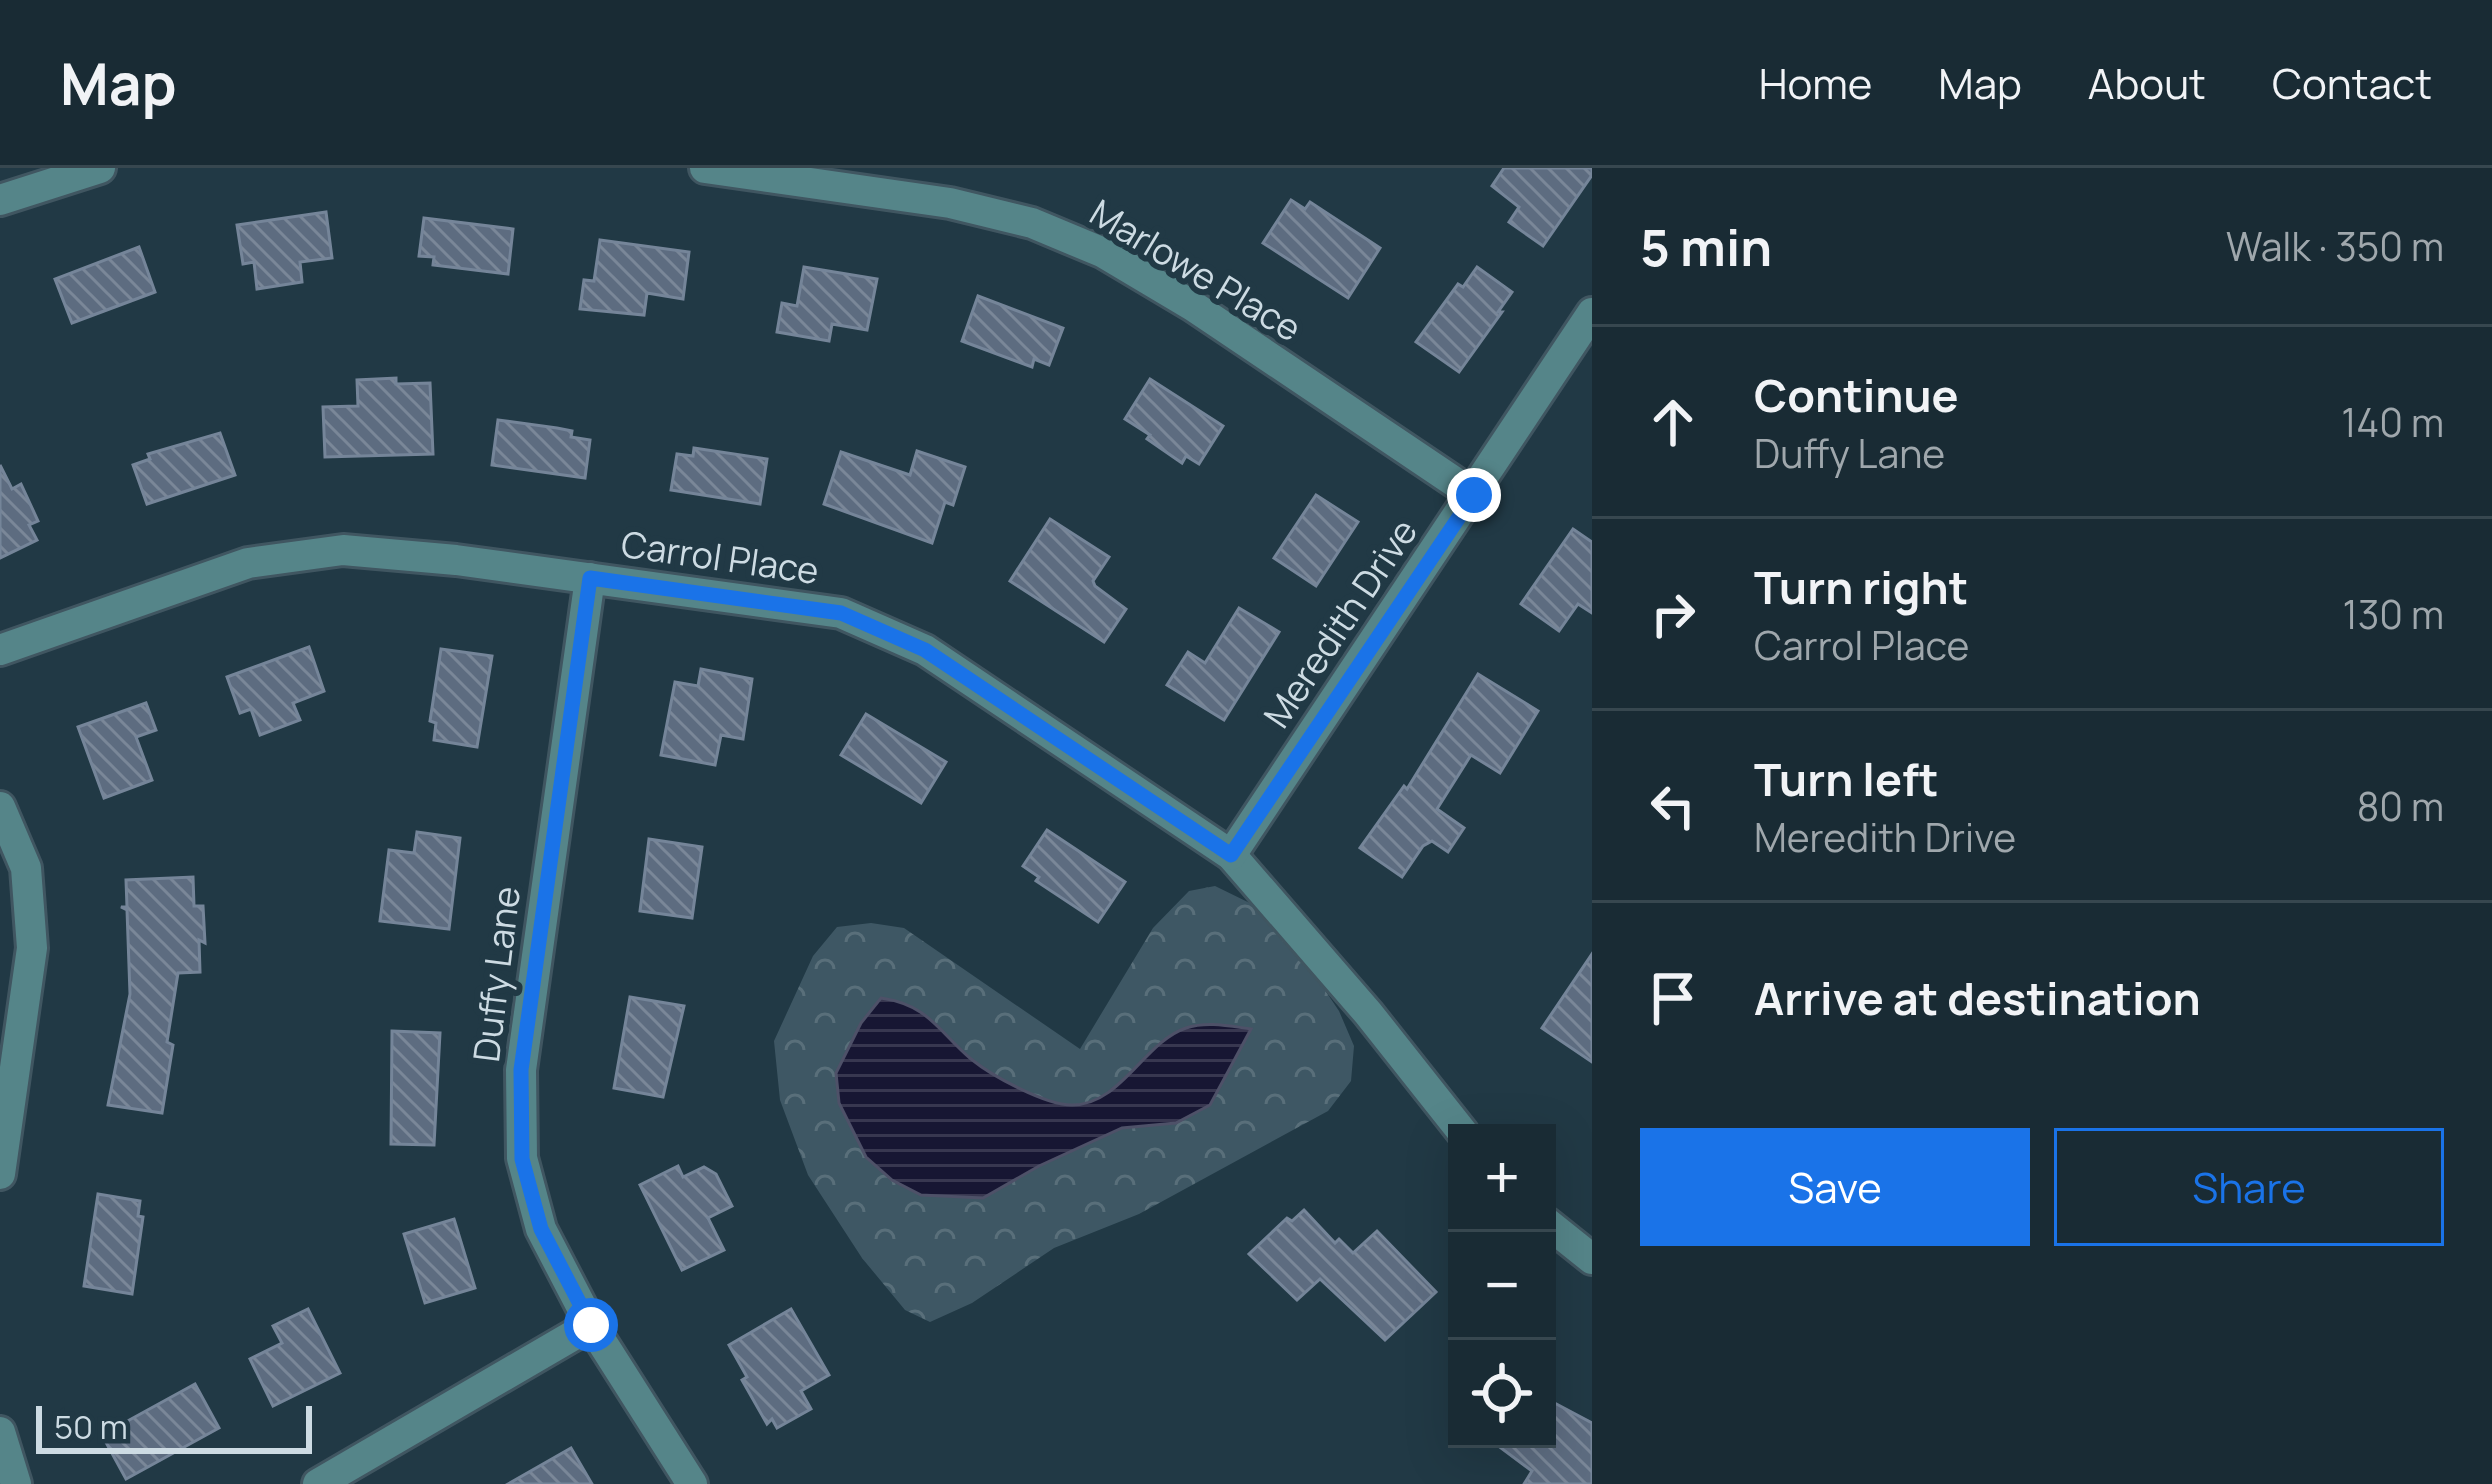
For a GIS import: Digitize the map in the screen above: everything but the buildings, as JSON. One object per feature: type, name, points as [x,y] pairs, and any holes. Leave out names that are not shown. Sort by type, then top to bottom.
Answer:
[{"type":"street","points":[[0,200],[100,168]]},
{"type":"street","name":"Marlowe Place","points":[[704,168],[950,203],[1032,223],[1104,253],[1193,306],[1474,495]]},
{"type":"street","name":"Meredith Drive","points":[[1231,855],[1592,313]]},
{"type":"street","name":"Carrol Place","points":[[0,650],[248,563],[344,550],[841,613],[925,650],[1231,855],[1367,1012],[1456,1124]]},
{"type":"street","name":"Duffy Lane","points":[[590,578],[521,1070],[522,1159],[541,1229],[591,1325],[692,1484]]},
{"type":"street","points":[[0,807],[26,868],[32,948],[0,1174]]},
{"type":"street","points":[[1556,1230],[1592,1259]]},
{"type":"street","points":[[318,1484],[591,1325]]},
{"type":"street","points":[[0,1432],[16,1484]]},
{"type":"green space","points":[[1215,886],[1262,909],[1304,959],[1339,1011],[1354,1046],[1351,1081],[1328,1111],[1139,1214],[1054,1248],[972,1303],[930,1322],[905,1310],[862,1258],[808,1175],[780,1100],[774,1041],[813,956],[837,927],[871,923],[904,928],[1080,1049],[1153,928],[1189,891]]},
{"type":"shaded area","points":[[881,998],[922,1013],[971,1059],[1005,1081],[1072,1105],[1105,1095],[1157,1046],[1186,1028],[1210,1024],[1251,1029],[1210,1105],[1176,1123],[1122,1128],[983,1198],[921,1195],[892,1180],[866,1157],[839,1103],[836,1073],[861,1023]]},
{"type":"route","points":[[591,1325],[541,1229],[522,1159],[521,1070],[590,578],[841,613],[925,650],[1231,855],[1474,495]]}]
